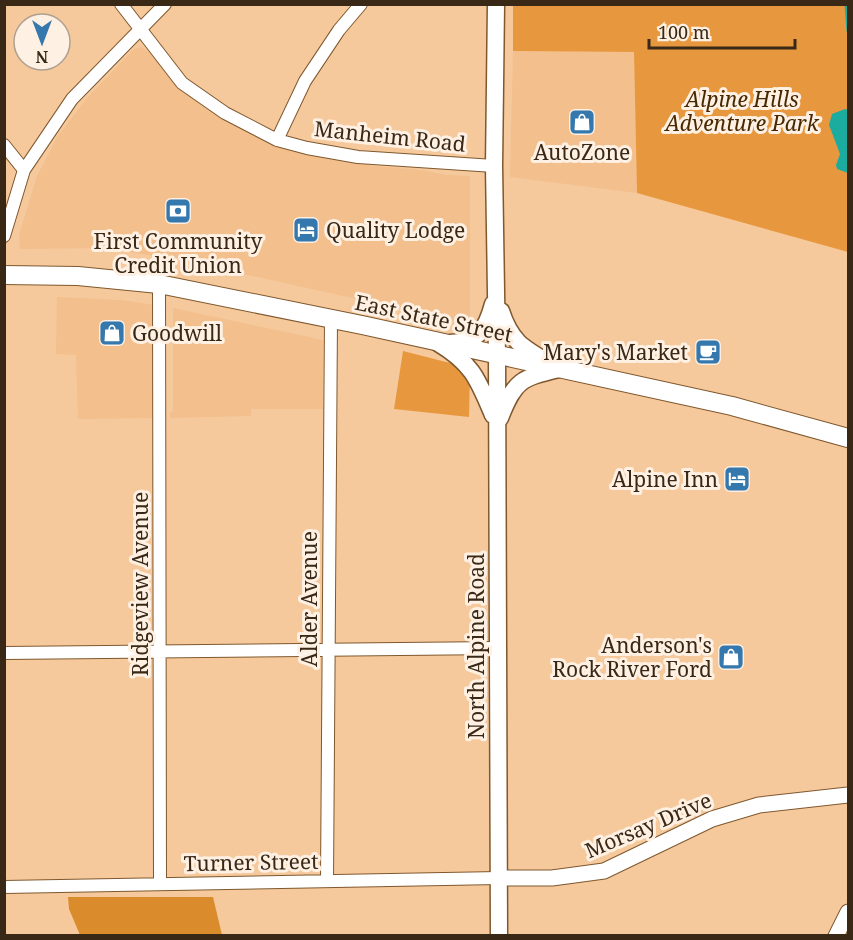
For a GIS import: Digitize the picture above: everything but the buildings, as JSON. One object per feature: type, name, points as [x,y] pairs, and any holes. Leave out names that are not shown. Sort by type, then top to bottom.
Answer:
[{"type":"main road","name":"North Alpine Road","points":[[496,4],[494,166],[498,425],[499,936]]},
{"type":"main road","name":"East State Street","points":[[4,275],[78,276],[159,284],[747,409],[849,438]]},
{"type":"main road","points":[[437,343],[468,341],[475,337],[486,324],[496,295]]},
{"type":"main road","points":[[496,295],[506,327],[516,342],[559,369]]},
{"type":"main road","points":[[437,343],[455,353],[478,378],[498,425]]},
{"type":"main road","points":[[498,425],[509,396],[517,384],[534,376],[559,369]]},
{"type":"street","name":"Manheim Road","points":[[121,4],[182,83],[225,113],[277,140],[358,157],[494,166]]},
{"type":"street","points":[[4,236],[24,170],[72,99],[165,4]]},
{"type":"street","points":[[277,140],[305,81],[339,30],[361,4]]},
{"type":"street","points":[[4,145],[24,170]]},
{"type":"street","name":"Ridgeview Avenue","points":[[159,284],[159,884]]},
{"type":"street","name":"Alder Avenue","points":[[327,880],[331,319]]},
{"type":"street","points":[[4,653],[498,648]]},
{"type":"street","name":"Morsay Drive","points":[[499,878],[564,877],[604,871],[712,819],[759,805],[849,795]]},
{"type":"street","name":"Turner Street","points":[[4,887],[499,878]]},
{"type":"street","points":[[836,936],[849,912]]},
{"type":"shaded area","points":[[142,47],[150,53],[174,84],[205,108],[265,142],[312,155],[375,166],[470,176],[470,324],[208,266],[109,248],[20,249],[19,235],[37,176],[57,137],[87,98],[134,49]]},
{"type":"shaded area","points":[[513,51],[634,52],[637,193],[510,177]]},
{"type":"shaded area","points":[[57,297],[121,300],[155,305],[156,418],[78,419],[76,355],[56,354]]},
{"type":"shaded area","points":[[173,308],[323,340],[323,409],[251,409],[251,416],[170,418],[170,413],[173,411]]},
{"type":"shaded area","points":[[68,897],[213,897],[222,935],[80,935],[69,909]]},
{"type":"green space","name":"Alpine Hills Adventure Park","points":[[513,5],[848,5],[848,252],[637,193],[634,52],[513,51]]},
{"type":"green space","points":[[403,351],[454,364],[470,374],[469,417],[394,409]]},
{"type":"water","points":[[848,110],[848,173],[837,169],[840,154],[829,125],[832,114]]},
{"type":"waterway","points":[[846,4],[848,31]]},
{"type":"place","name":"AutoZone","points":[[582,122]]},
{"type":"place","name":"First Community Credit Union","points":[[178,211]]},
{"type":"place","name":"Quality Lodge","points":[[306,230]]},
{"type":"place","name":"Goodwill","points":[[112,333]]},
{"type":"place","name":"Mary's Market","points":[[708,352]]},
{"type":"place","name":"Alpine Inn","points":[[737,479]]},
{"type":"place","name":"Anderson's Rock River Ford","points":[[731,657]]}]
